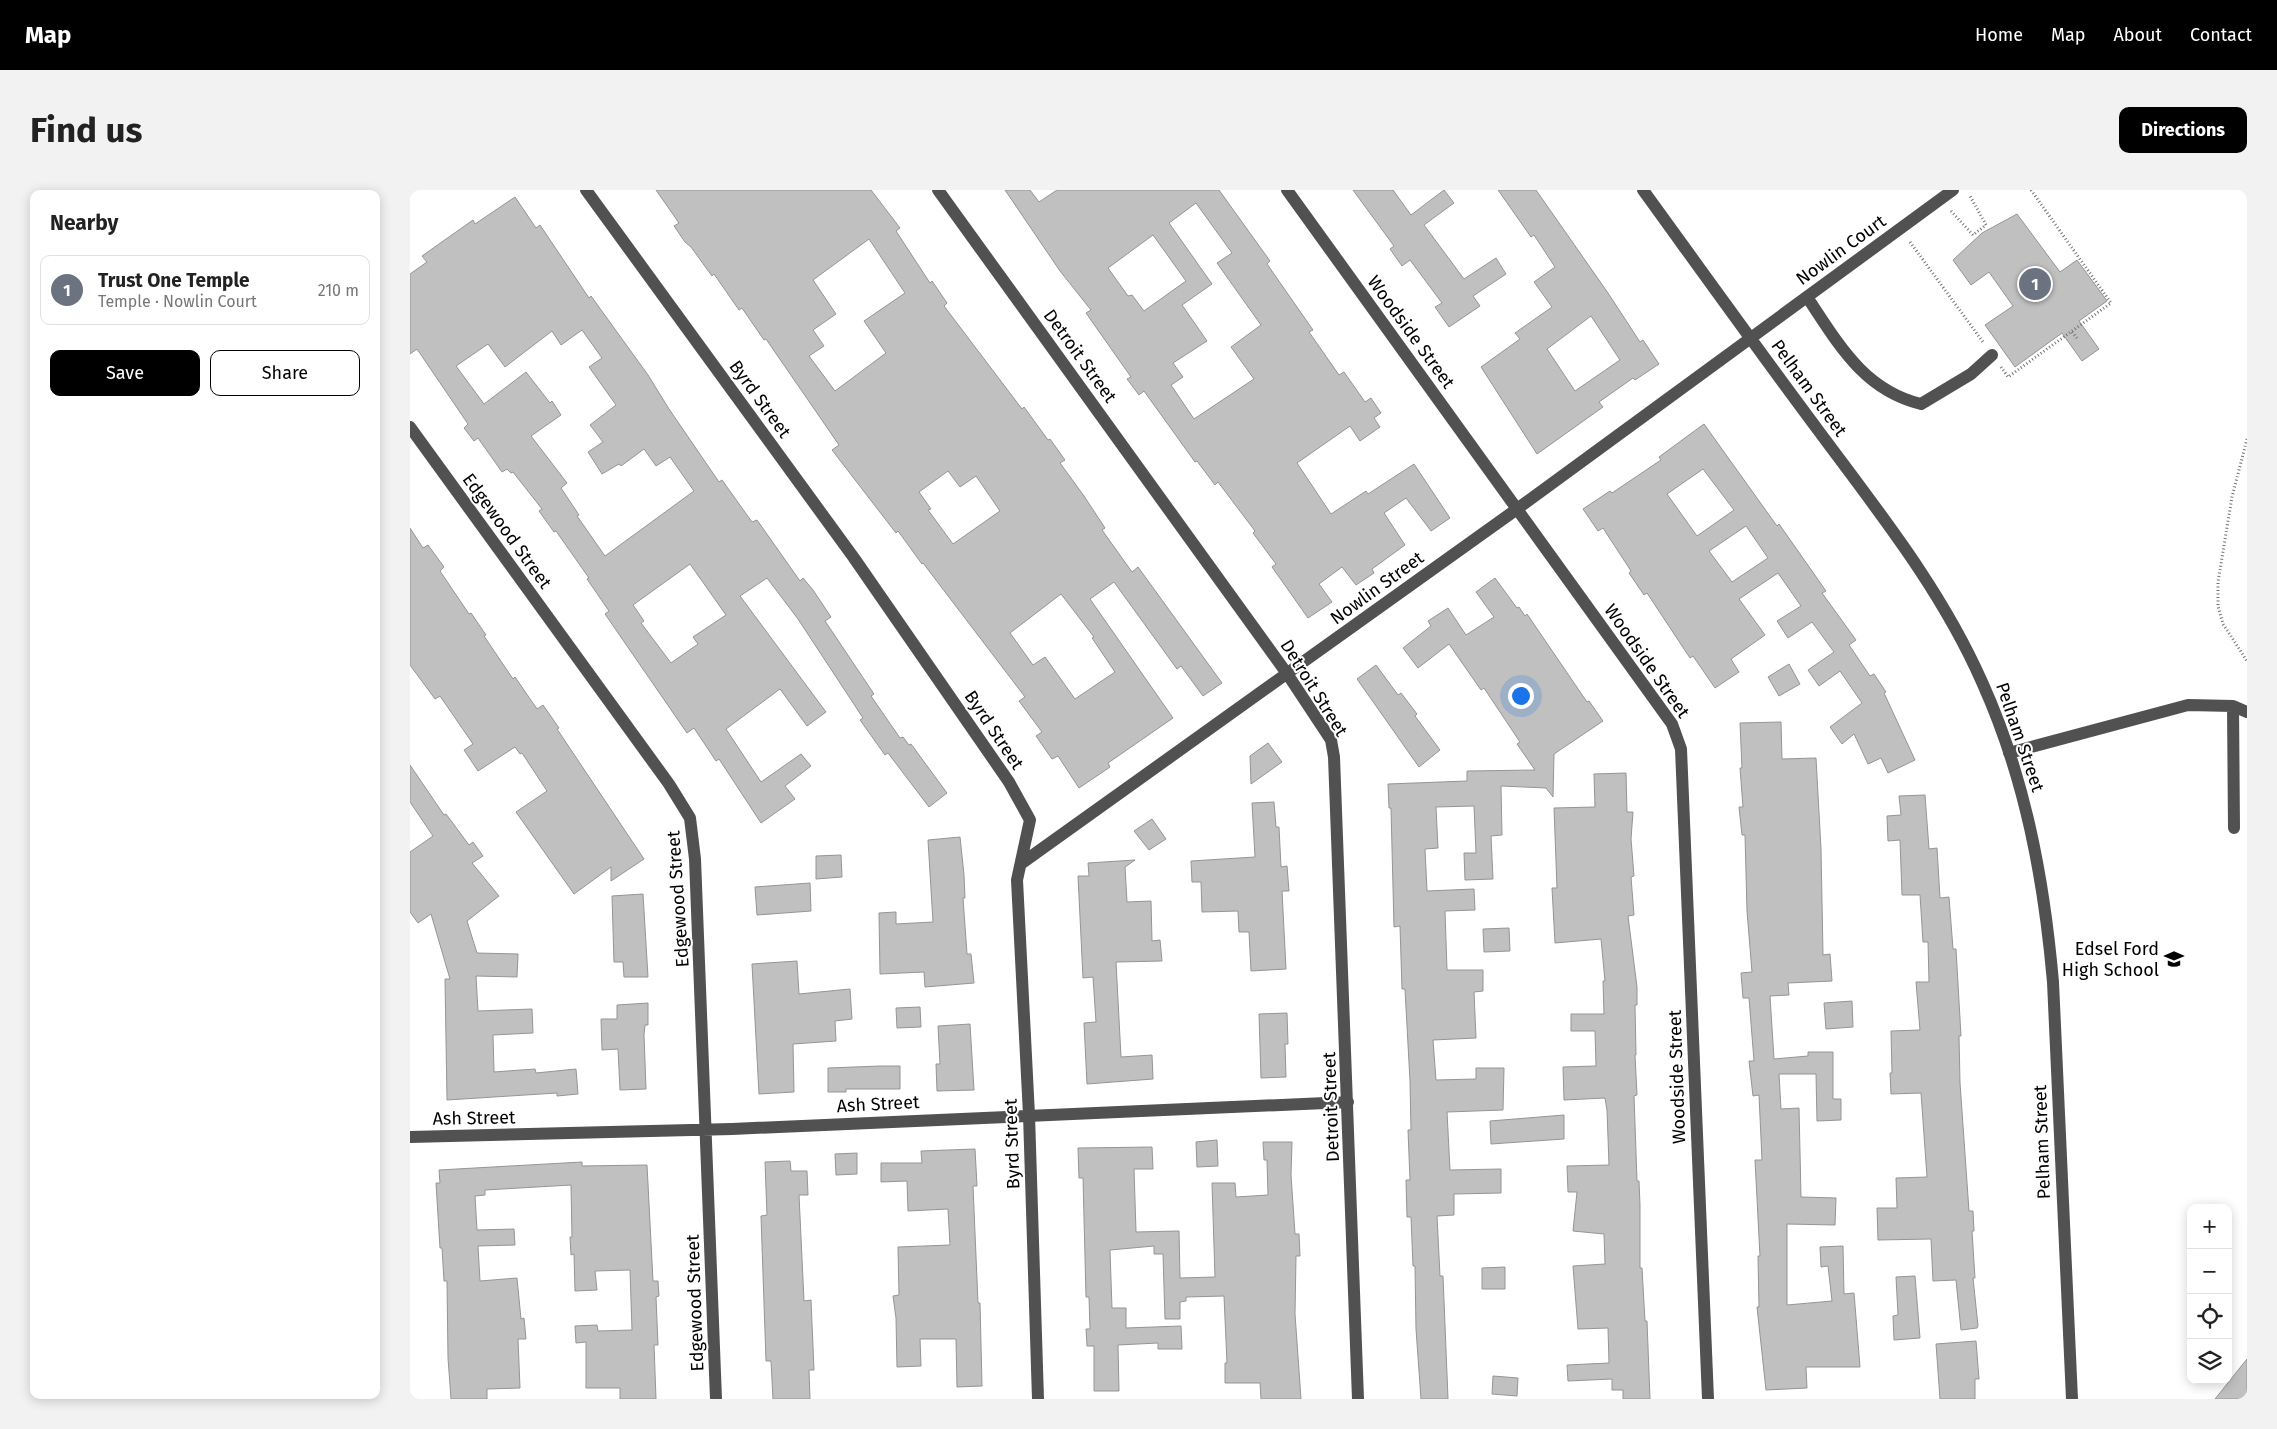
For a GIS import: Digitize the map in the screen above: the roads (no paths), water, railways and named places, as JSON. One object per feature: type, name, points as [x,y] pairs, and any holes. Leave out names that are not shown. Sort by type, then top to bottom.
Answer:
[{"type":"street","name":"Byrd Street","points":[[586,190],[854,558],[1009,782],[1030,820],[1017,880],[1029,1115],[1038,1399]]},
{"type":"street","name":"Detroit Street","points":[[938,190],[1288,675],[1331,740],[1334,757],[1358,1399]]},
{"type":"street","name":"Woodside Street","points":[[1287,190],[1672,724],[1681,749],[1708,1399]]},
{"type":"street","name":"Pelham Street","points":[[1644,190],[1913,558],[1954,626],[1978,674],[2009,753],[2022,793],[2036,850],[2048,923],[2053,982],[2072,1399]]},
{"type":"street","name":"Nowlin Court","points":[[1750,337],[1953,190]]},
{"type":"street","points":[[1807,297],[1850,360],[1871,381],[1901,400],[1922,404],[1970,374],[1992,355]]},
{"type":"street","name":"Nowlin Street","points":[[1022,863],[1288,675],[1750,337]]},
{"type":"street","name":"Edgewood Street","points":[[410,428],[669,784],[690,818],[695,859],[716,1399]]},
{"type":"street","points":[[2009,753],[2188,705],[2233,706],[2247,712]]},
{"type":"street","points":[[2233,706],[2234,828]]},
{"type":"street","name":"Ash Street","points":[[410,1137],[707,1130],[1348,1102]]},
{"type":"place","name":"Trust One Temple","points":[[2035,284]]},
{"type":"place","name":"Edsel Ford High School","points":[[2174,959]]}]
